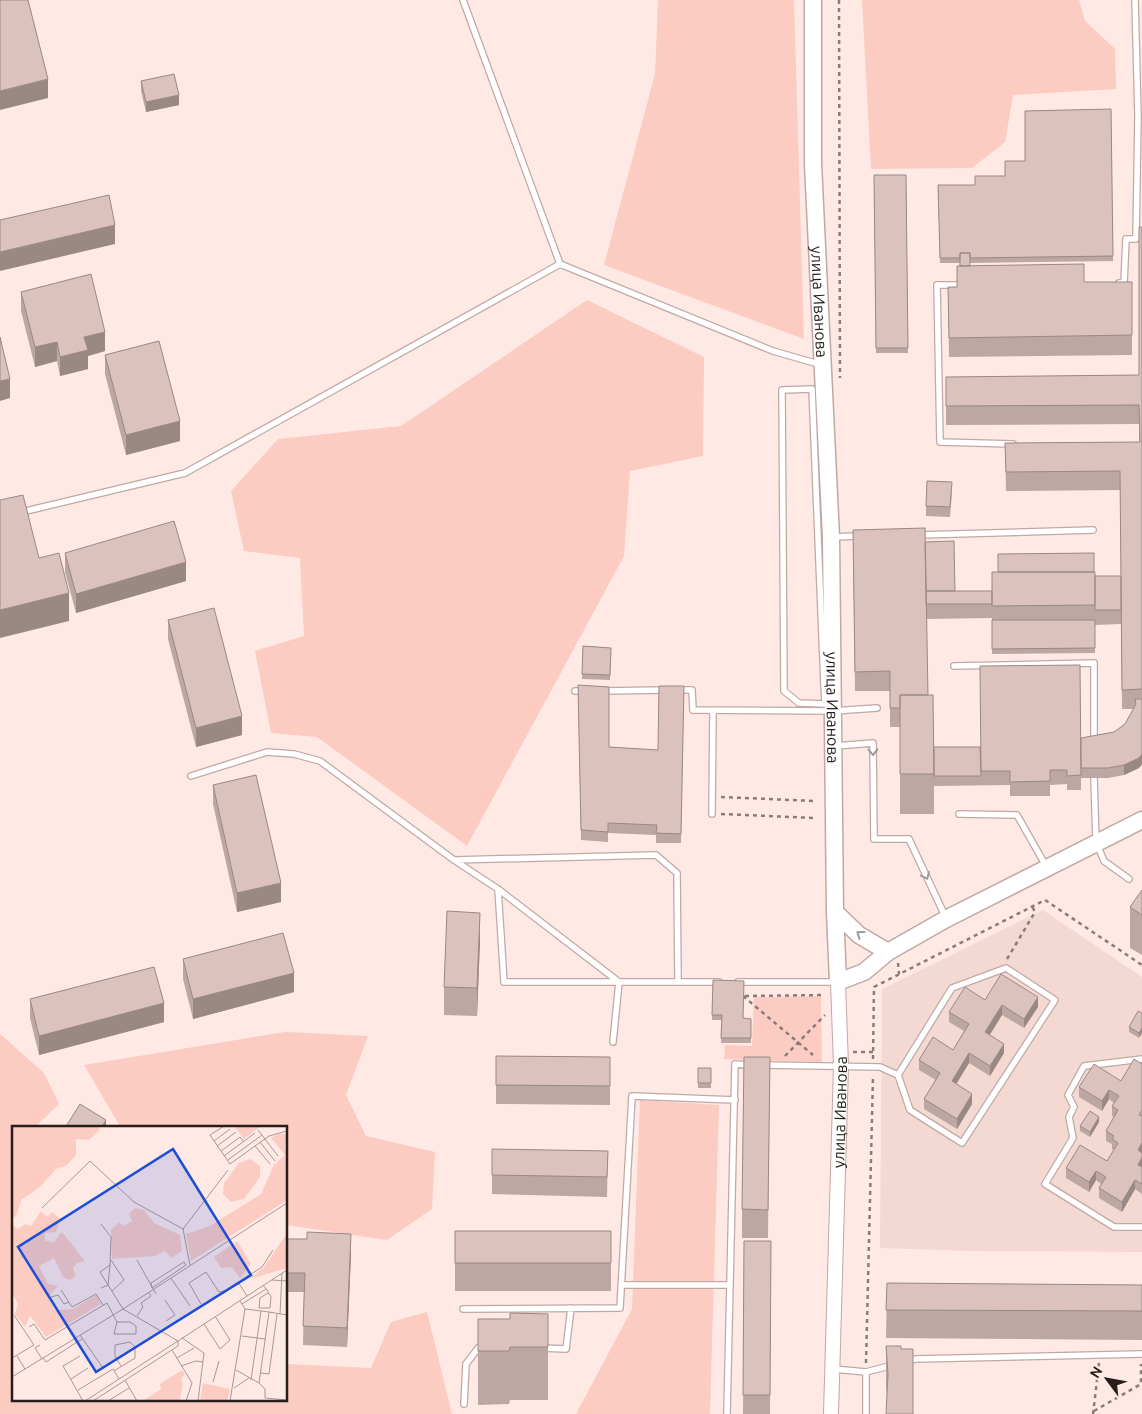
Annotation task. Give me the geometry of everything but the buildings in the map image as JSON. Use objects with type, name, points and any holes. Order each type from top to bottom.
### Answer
[{"type":"main road","name":"улица Иванова","points":[[813,0],[812,164],[824,365],[831,537],[834,912],[838,982]]},
{"type":"main road","points":[[838,982],[864,972],[888,952],[946,919],[1142,820]]},
{"type":"main road","points":[[834,912],[859,935],[888,952]]},
{"type":"street","name":"улица Иванова","points":[[831,1414],[841,1066],[838,982]]},
{"type":"lane","points":[[463,0],[560,264],[772,351],[824,365]]},
{"type":"lane","points":[[1114,283],[1124,283],[1126,239],[1136,238],[1140,116],[1135,0]]},
{"type":"lane","points":[[18,513],[185,473],[560,264]]},
{"type":"lane","points":[[966,285],[937,285],[940,442],[1018,444]]},
{"type":"lane","points":[[812,389],[825,704],[799,703],[784,691],[782,390],[812,389]]},
{"type":"lane","points":[[912,535],[1093,530]]},
{"type":"lane","points":[[831,537],[862,536]]},
{"type":"lane","points":[[954,666],[1094,663],[1094,746]]},
{"type":"lane","points":[[575,691],[692,690],[693,710],[833,711],[876,708]]},
{"type":"lane","points":[[712,814],[713,710]]},
{"type":"lane","points":[[833,746],[873,744],[874,839],[909,839],[946,919]]},
{"type":"lane","points":[[191,776],[267,752],[294,754],[320,762],[454,860],[498,889],[619,982]]},
{"type":"lane","points":[[1094,778],[1096,842],[1104,861],[1129,879]]},
{"type":"lane","points":[[959,814],[1017,815],[1048,868]]},
{"type":"lane","points":[[454,860],[656,855],[677,873],[678,982]]},
{"type":"lane","points":[[498,889],[504,982],[725,982]]},
{"type":"lane","points":[[727,1414],[735,1064],[880,1067],[898,1075],[910,1110],[962,1143],[1055,1000],[1006,968],[952,988],[898,1075]]},
{"type":"lane","points":[[613,1042],[619,982]]},
{"type":"lane","points":[[735,982],[838,982]]},
{"type":"lane","points":[[1142,1059],[1084,1066],[1068,1095],[1074,1107],[1069,1117],[1073,1138],[1045,1184],[1114,1227],[1142,1227]]},
{"type":"lane","points":[[463,1309],[620,1308],[632,1096],[735,1100]]},
{"type":"lane","points":[[621,1285],[730,1285]]},
{"type":"lane","points":[[537,1348],[566,1349],[571,1308]]},
{"type":"lane","points":[[464,1404],[466,1364],[479,1347],[488,1348]]},
{"type":"lane","points":[[831,1369],[866,1372],[916,1359],[1141,1354]]},
{"type":"lane","points":[[866,1372],[866,1414]]},
{"type":"path","points":[[838,0],[840,378]]},
{"type":"path","points":[[712,797],[815,801]]},
{"type":"path","points":[[712,814],[815,818]]},
{"type":"path","points":[[866,1372],[874,987],[1045,900],[1142,965]]},
{"type":"path","points":[[1001,970],[1035,912],[1032,906]]},
{"type":"path","points":[[826,1066],[744,996],[828,996]]},
{"type":"path","points":[[776,1065],[828,1012]]},
{"type":"path","points":[[1093,1413],[1100,1355]]},
{"type":"path","points":[[1093,1413],[1141,1384],[1141,1365]]},
{"type":"shaded area","points":[[658,0],[794,0],[804,339],[604,265],[655,74]]},
{"type":"shaded area","points":[[862,0],[1079,0],[1085,21],[1115,49],[1116,89],[1013,95],[1005,142],[972,168],[871,169]]},
{"type":"shaded area","points":[[587,300],[704,357],[703,456],[630,471],[624,556],[467,846],[317,737],[271,733],[255,651],[304,636],[300,558],[244,551],[231,491],[278,439],[401,426]]},
{"type":"shaded area","points":[[1043,910],[1142,977],[1142,1252],[969,1251],[880,1248],[882,989]]},
{"type":"shaded area","points":[[821,996],[822,1062],[724,1059],[725,1045],[752,1046],[754,997]]},
{"type":"shaded area","points":[[285,1032],[368,1036],[346,1095],[366,1136],[435,1152],[432,1209],[387,1240],[288,1225],[288,1126],[120,1126],[84,1065]]},
{"type":"shaded area","points":[[0,1034],[44,1073],[59,1104],[36,1126],[12,1126],[12,1402],[288,1402],[288,1364],[371,1368],[391,1322],[427,1312],[452,1414],[0,1414]]},
{"type":"shaded area","points":[[640,1100],[719,1105],[710,1414],[576,1414],[632,1309]]}]
